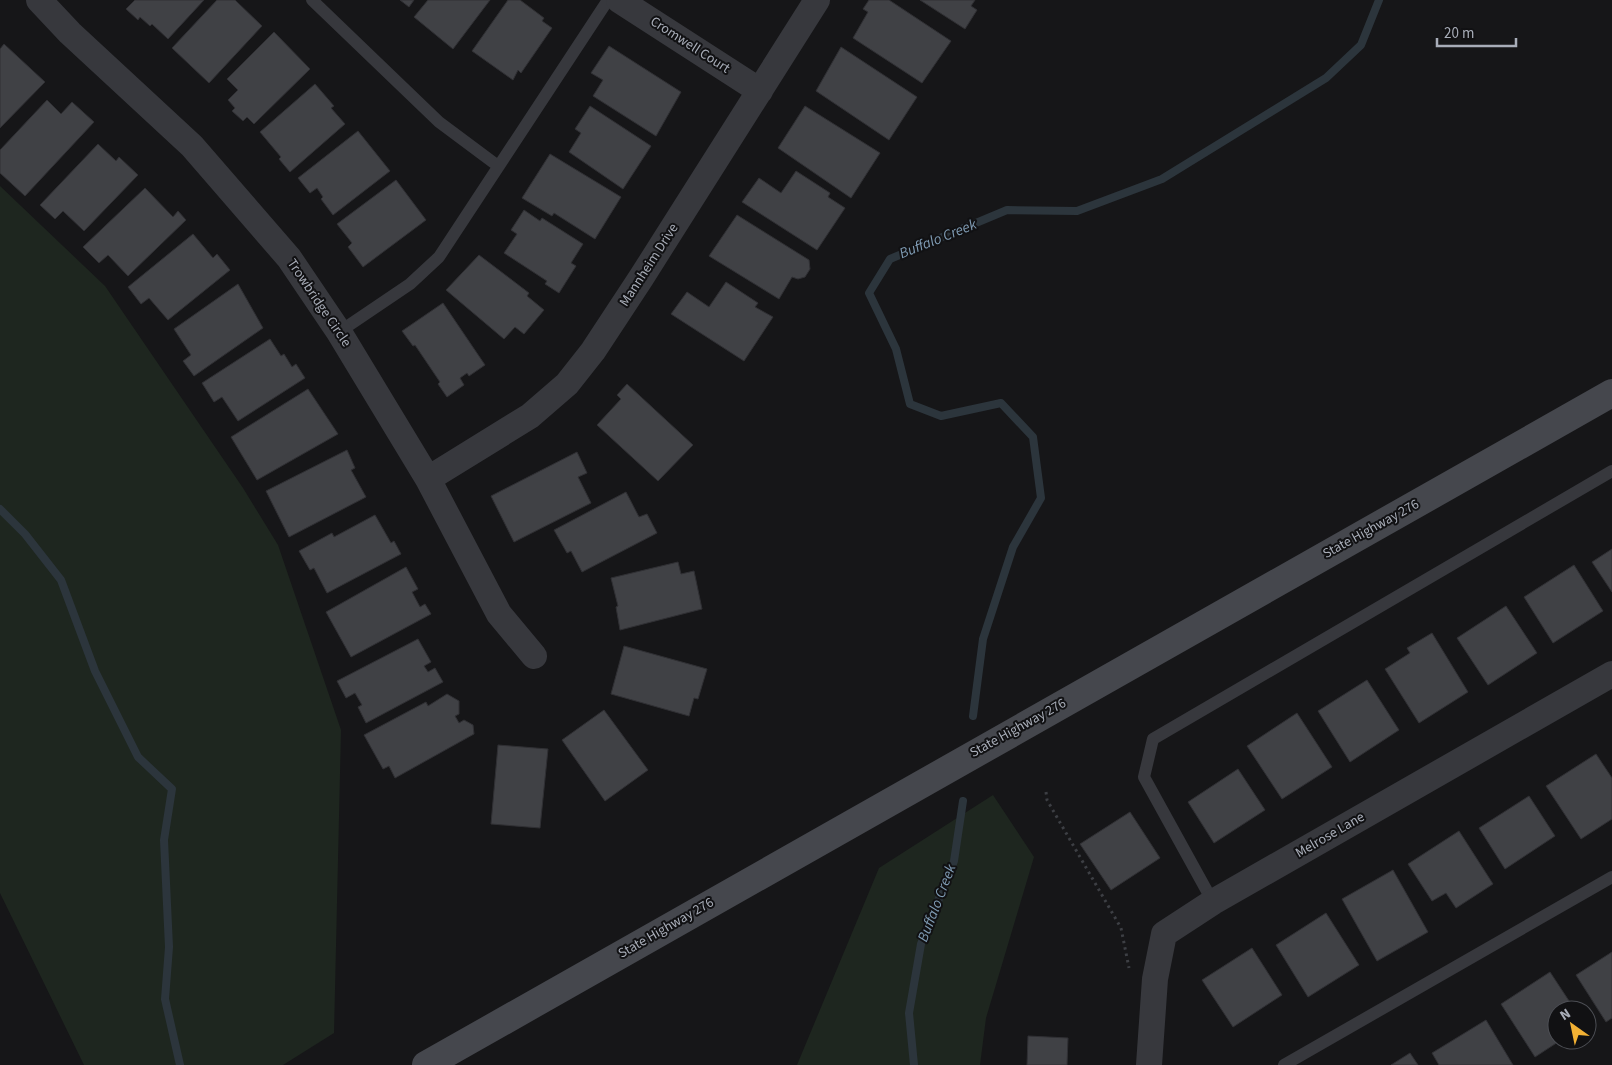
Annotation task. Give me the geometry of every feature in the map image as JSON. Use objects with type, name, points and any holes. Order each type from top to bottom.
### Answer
[{"type":"street","name":"Trowbridge Circle","points":[[39,0],[70,32],[192,146],[235,193],[289,258],[339,332],[428,479],[499,614],[534,656]]},
{"type":"street","name":"Cromwell Court","points":[[620,0],[760,91]]},
{"type":"street","name":"Mannheim Drive","points":[[428,479],[530,416],[567,384],[593,351],[642,278],[817,0]]},
{"type":"street","name":"State Highway 276","points":[[426,1065],[1612,393]]},
{"type":"street","name":"Melrose Lane","points":[[1150,1065],[1155,979],[1164,934],[1213,902],[1612,674]]},
{"type":"lane","points":[[312,0],[438,122],[498,166]]},
{"type":"lane","points":[[339,332],[410,284],[439,257],[608,0]]},
{"type":"lane","points":[[1213,902],[1144,778],[1153,739],[1612,471]]},
{"type":"lane","points":[[1284,1065],[1612,877]]},
{"type":"path","points":[[1046,792],[1047,800],[1121,928],[1124,950],[1132,977]]},
{"type":"shaded area","points":[[0,186],[105,286],[243,488],[278,545],[341,730],[334,1033],[283,1065],[84,1065],[0,893]]},
{"type":"shaded area","points":[[993,795],[1034,857],[986,1018],[980,1065],[797,1065],[879,868]]},
{"type":"building","points":[[135,0],[204,0],[168,39],[152,24],[150,26],[140,17],[138,20],[126,9]]},
{"type":"building","points":[[217,0],[235,0],[262,26],[209,83],[172,48]]},
{"type":"building","points":[[400,0],[414,0],[409,7]]},
{"type":"building","points":[[428,0],[490,0],[453,49],[414,17]]},
{"type":"building","points":[[508,0],[520,0],[544,18],[542,21],[552,28],[521,73],[518,70],[513,80],[472,51]]},
{"type":"building","points":[[869,0],[889,0],[951,41],[922,83],[853,38],[868,12],[863,9]]},
{"type":"building","points":[[920,0],[975,0],[971,6],[977,10],[965,29]]},
{"type":"building","points":[[274,32],[310,69],[254,124],[247,117],[243,121],[232,111],[235,108],[228,100],[238,90],[227,79]]},
{"type":"building","points":[[4,44],[45,82],[0,128],[0,49]]},
{"type":"building","points":[[609,46],[681,92],[656,136],[593,96],[603,80],[591,73]]},
{"type":"building","points":[[841,47],[917,97],[889,140],[816,91]]},
{"type":"building","points":[[315,84],[334,106],[331,108],[345,124],[290,172],[279,159],[281,157],[260,132]]},
{"type":"building","points":[[47,100],[61,114],[72,102],[94,122],[25,196],[0,173],[0,150]]},
{"type":"building","points":[[590,106],[651,146],[623,189],[569,152],[581,133],[575,129]]},
{"type":"building","points":[[805,106],[880,153],[851,198],[778,148]]},
{"type":"building","points":[[358,131],[390,171],[333,215],[321,199],[323,197],[317,188],[310,193],[298,178]]},
{"type":"building","points":[[98,144],[116,161],[119,157],[138,175],[84,231],[63,211],[55,219],[40,205]]},
{"type":"building","points":[[550,154],[621,197],[595,239],[554,213],[552,216],[522,198]]},
{"type":"building","points":[[796,171],[830,193],[828,197],[845,208],[817,250],[742,202],[759,178],[781,193]]},
{"type":"building","points":[[396,180],[426,220],[363,267],[348,247],[352,243],[337,224]]},
{"type":"building","points":[[145,188],[173,217],[178,211],[186,220],[128,276],[108,255],[99,263],[83,247]]},
{"type":"building","points":[[524,210],[540,221],[542,218],[583,244],[571,263],[576,266],[559,293],[545,284],[547,281],[504,253],[517,234],[511,230]]},
{"type":"building","points":[[737,215],[809,260],[810,269],[805,277],[798,279],[792,277],[779,299],[709,256]]},
{"type":"building","points":[[193,234],[213,258],[217,254],[230,270],[168,320],[149,298],[141,304],[128,287]]},
{"type":"building","points":[[479,255],[529,293],[527,296],[544,310],[524,334],[515,327],[504,339],[446,290]]},
{"type":"building","points":[[726,282],[758,303],[755,307],[773,317],[744,361],[671,314],[687,292],[709,307]]},
{"type":"building","points":[[238,284],[263,328],[194,376],[183,361],[191,355],[174,329]]},
{"type":"building","points":[[443,303],[485,365],[469,376],[467,373],[460,378],[464,385],[447,397],[438,384],[440,382],[415,345],[413,346],[402,331]]},
{"type":"building","points":[[270,339],[281,356],[284,354],[292,367],[296,364],[305,378],[238,421],[222,397],[214,402],[202,383]]},
{"type":"building","points":[[627,384],[693,445],[658,481],[597,425],[621,399],[617,395]]},
{"type":"building","points":[[308,389],[338,434],[257,480],[231,437]]},
{"type":"building","points":[[347,450],[355,468],[351,470],[366,497],[289,537],[266,491]]},
{"type":"building","points":[[577,452],[587,473],[578,477],[591,503],[514,542],[491,496]]},
{"type":"building","points":[[626,492],[639,517],[647,514],[657,533],[582,572],[571,551],[567,553],[554,530]]},
{"type":"building","points":[[375,515],[391,543],[394,541],[401,554],[327,593],[314,568],[310,570],[299,551],[332,533],[334,537]]},
{"type":"building","points":[[1612,549],[1612,592],[1592,562]]},
{"type":"building","points":[[678,562],[681,574],[694,571],[702,609],[620,630],[616,607],[618,606],[611,578]]},
{"type":"building","points":[[1574,565],[1603,611],[1553,643],[1524,597]]},
{"type":"building","points":[[406,567],[418,589],[412,592],[420,607],[425,604],[431,614],[351,657],[326,612]]},
{"type":"building","points":[[1506,606],[1537,653],[1488,685],[1457,638]]},
{"type":"building","points":[[1432,633],[1468,692],[1419,723],[1385,669],[1410,653],[1407,648]]},
{"type":"building","points":[[418,639],[431,662],[424,666],[428,672],[435,668],[443,682],[366,723],[358,707],[362,705],[355,693],[346,698],[337,681]]},
{"type":"building","points":[[624,646],[707,669],[698,699],[694,698],[689,716],[611,694]]},
{"type":"building","points":[[1367,680],[1399,730],[1350,762],[1318,711]]},
{"type":"building","points":[[447,694],[459,701],[459,714],[455,716],[459,723],[464,720],[473,725],[474,734],[395,778],[389,766],[383,769],[364,735],[426,702],[428,706]]},
{"type":"building","points":[[604,710],[648,770],[605,801],[562,740]]},
{"type":"building","points":[[1297,713],[1332,767],[1282,799],[1247,746]]},
{"type":"building","points":[[498,745],[548,749],[540,828],[491,824]]},
{"type":"building","points":[[1596,754],[1612,778],[1612,819],[1581,839],[1546,786]]},
{"type":"building","points":[[1238,769],[1265,810],[1214,843],[1188,802]]},
{"type":"building","points":[[1529,796],[1555,836],[1505,869],[1479,828]]},
{"type":"building","points":[[1130,812],[1160,858],[1111,890],[1080,844]]},
{"type":"building","points":[[1459,831],[1493,884],[1456,908],[1446,893],[1432,901],[1408,864]]},
{"type":"building","points":[[1393,870],[1428,932],[1377,961],[1342,899]]},
{"type":"building","points":[[1326,913],[1359,965],[1308,997],[1276,945]]},
{"type":"building","points":[[1252,948],[1282,995],[1233,1027],[1202,980]]},
{"type":"building","points":[[1612,952],[1612,1018],[1606,1022],[1597,1008],[1597,1000],[1592,1000],[1576,975]]},
{"type":"building","points":[[1550,972],[1568,1000],[1547,1000],[1547,1049],[1535,1057],[1501,1004]]},
{"type":"building","points":[[1486,1020],[1513,1065],[1439,1065],[1432,1053]]},
{"type":"building","points":[[1028,1036],[1068,1038],[1067,1065],[1027,1065]]},
{"type":"building","points":[[1410,1053],[1418,1065],[1391,1065]]},
{"type":"waterway","name":"Buffalo Creek","points":[[973,716],[983,639],[1013,547],[1041,498],[1033,437],[1001,403],[941,416],[910,404],[896,349],[869,293],[890,259],[1007,210],[1077,211],[1162,179],[1326,78],[1361,45],[1379,0]]},
{"type":"waterway","points":[[0,509],[25,534],[61,580],[95,671],[138,757],[172,789],[164,840],[169,947],[165,999],[180,1065]]},
{"type":"waterway","name":"Buffalo Creek","points":[[914,1065],[909,1013],[921,944],[954,861],[963,801]]}]
